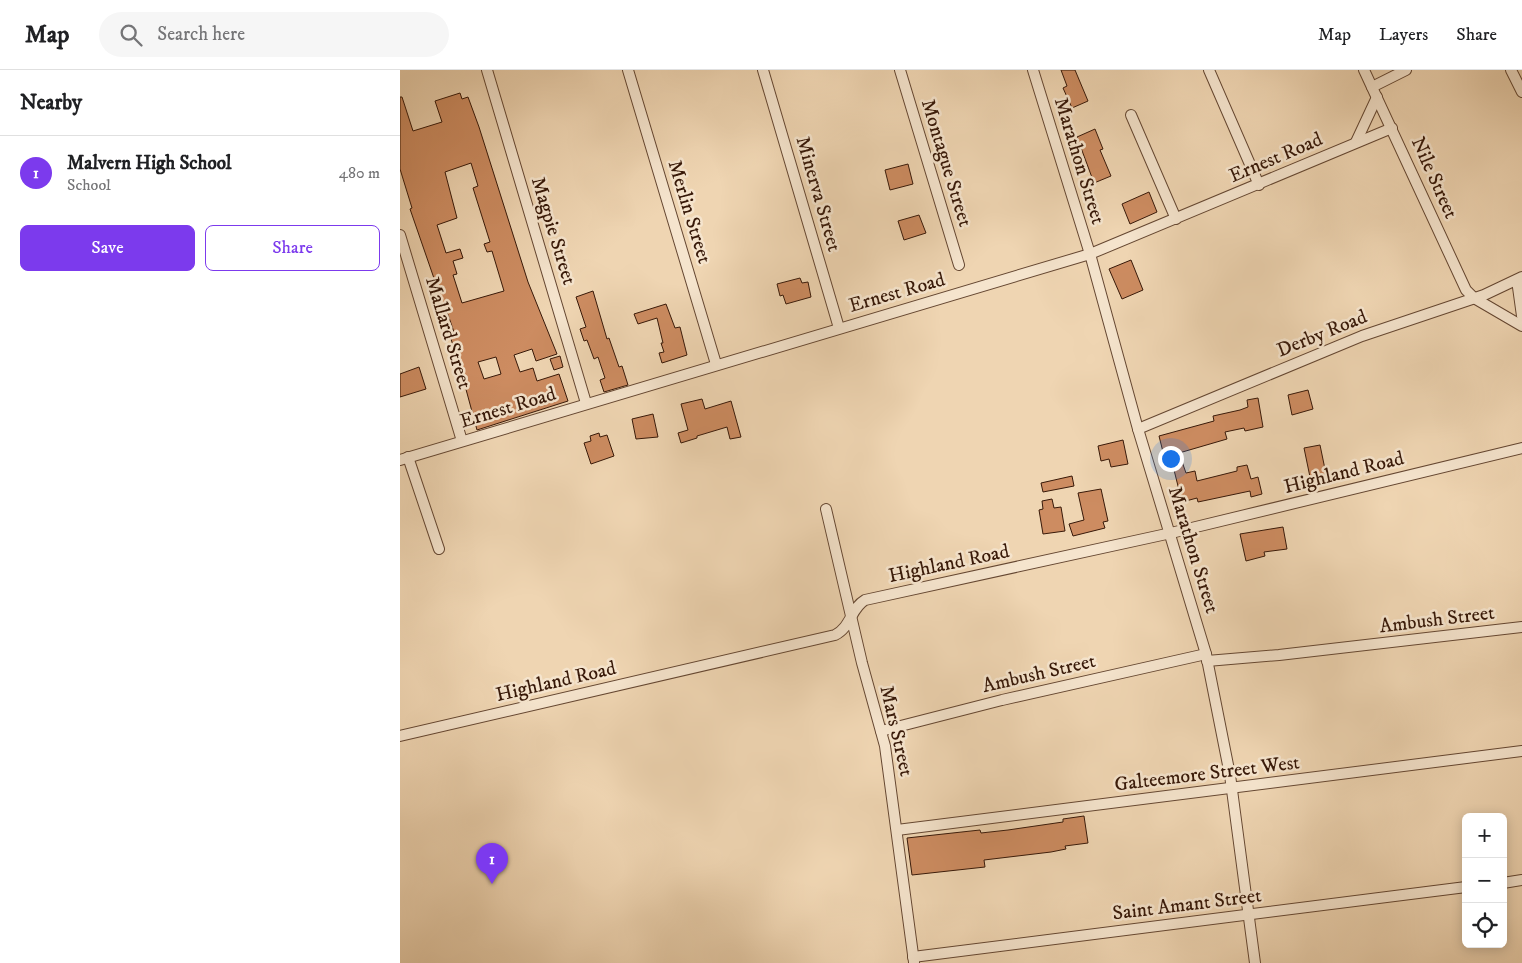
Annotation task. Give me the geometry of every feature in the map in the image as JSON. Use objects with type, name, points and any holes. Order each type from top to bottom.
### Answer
[{"type":"street","name":"Magpie Street","points":[[487,70],[586,403]]},
{"type":"street","name":"Merlin Street","points":[[628,70],[716,364]]},
{"type":"street","name":"Minerva Street","points":[[763,70],[839,328]]},
{"type":"street","name":"Montague Street","points":[[900,70],[959,265]]},
{"type":"street","name":"Marathon Street","points":[[1033,70],[1090,254],[1138,429],[1206,657],[1232,788],[1255,963]]},
{"type":"street","points":[[1209,70],[1259,185]]},
{"type":"street","name":"Nile Street","points":[[1364,70],[1466,290],[1474,298]]},
{"type":"street","points":[[1372,87],[1406,70]]},
{"type":"street","points":[[1511,70],[1522,92]]},
{"type":"street","points":[[1356,142],[1377,97]]},
{"type":"street","points":[[1131,115],[1176,220]]},
{"type":"street","name":"Ernest Road","points":[[404,458],[1090,254],[1176,220],[1392,128]]},
{"type":"street","name":"Mallard Street","points":[[400,235],[462,441]]},
{"type":"street","points":[[1520,278],[1522,316]]},
{"type":"street","name":"Derby Road","points":[[1138,429],[1362,336],[1474,298],[1520,278]]},
{"type":"street","points":[[1474,298],[1522,326]]},
{"type":"street","name":"Highland Road","points":[[400,736],[824,638],[840,632],[852,619],[859,605],[866,600],[1170,533],[1522,448]]},
{"type":"street","points":[[404,458],[439,550]]},
{"type":"street","name":"Mars Street","points":[[826,509],[888,758],[914,960]]},
{"type":"street","name":"Ambush Street","points":[[881,731],[1002,700],[1206,657],[1308,652],[1522,627]]},
{"type":"street","name":"Galteemore Street West","points":[[897,830],[1522,751]]},
{"type":"street","points":[[1507,882],[1522,880]]},
{"type":"street","name":"Saint Amant Street","points":[[914,960],[1249,914],[1462,888]]},
{"type":"building","points":[[1061,70],[1075,70],[1088,101],[1072,108],[1063,88],[1067,86]]},
{"type":"building","points":[[460,93],[462,99],[468,97],[528,282],[557,354],[536,361],[532,349],[514,355],[520,372],[533,368],[537,381],[559,374],[568,401],[477,430],[464,382],[461,383],[457,369],[460,367],[450,336],[455,335],[445,306],[442,307],[435,287],[437,287],[410,209],[412,208],[400,169],[400,97],[402,97],[413,131],[442,122],[435,101]],"holes":[[[471,163],[478,186],[473,188],[490,242],[484,244],[487,252],[492,251],[504,291],[462,303],[453,275],[457,274],[453,261],[463,258],[460,249],[446,253],[437,225],[457,218],[445,172]],[[496,357],[501,374],[484,379],[478,362]]]},
{"type":"building","points":[[1095,129],[1103,149],[1100,150],[1111,176],[1094,183],[1077,137]]},
{"type":"building","points":[[908,164],[913,184],[890,190],[885,170]]},
{"type":"building","points":[[1149,192],[1157,212],[1130,224],[1122,204]]},
{"type":"building","points":[[919,215],[926,233],[904,240],[898,221]]},
{"type":"building","points":[[1131,260],[1143,290],[1122,299],[1109,269]]},
{"type":"building","points":[[800,278],[802,283],[808,282],[811,297],[786,304],[783,295],[780,296],[777,284]]},
{"type":"building","points":[[593,291],[607,339],[609,338],[619,367],[622,366],[628,385],[604,392],[600,380],[605,378],[598,357],[594,359],[587,340],[584,341],[580,329],[586,327],[576,297]]},
{"type":"building","points":[[666,304],[675,328],[680,327],[687,355],[662,363],[659,353],[664,352],[661,343],[663,343],[657,318],[638,324],[634,314]]},
{"type":"building","points":[[560,356],[563,367],[554,370],[550,359]]},
{"type":"building","points":[[419,367],[426,389],[400,397],[400,374]]},
{"type":"building","points":[[1308,390],[1313,409],[1292,415],[1288,395]]},
{"type":"building","points":[[1258,398],[1263,427],[1245,431],[1244,428],[1225,432],[1227,439],[1179,453],[1186,473],[1195,471],[1197,481],[1237,471],[1237,467],[1247,465],[1251,479],[1258,477],[1262,494],[1251,497],[1250,491],[1198,502],[1197,498],[1182,502],[1172,462],[1166,464],[1159,436],[1214,421],[1213,416],[1248,407],[1247,400]]},
{"type":"building","points":[[702,399],[705,409],[731,401],[741,437],[730,439],[727,427],[681,443],[678,433],[688,430],[681,404]]},
{"type":"building","points":[[653,414],[658,437],[636,439],[632,419]]},
{"type":"building","points":[[599,433],[600,437],[607,435],[614,456],[591,464],[584,443],[591,441],[590,436]]},
{"type":"building","points":[[1123,440],[1128,464],[1111,467],[1109,459],[1101,461],[1098,446]]},
{"type":"building","points":[[1320,445],[1326,474],[1310,477],[1304,448]]},
{"type":"building","points":[[1072,476],[1074,486],[1043,492],[1041,483]]},
{"type":"building","points":[[1101,489],[1108,521],[1103,522],[1105,528],[1073,536],[1069,524],[1084,520],[1078,493]]},
{"type":"building","points":[[1052,499],[1054,508],[1061,507],[1065,531],[1043,534],[1039,510],[1043,509],[1042,501]]},
{"type":"building","points":[[1283,527],[1287,549],[1264,552],[1265,556],[1246,561],[1240,534]]},
{"type":"building","points":[[1084,816],[1088,843],[1065,846],[1066,849],[1051,852],[984,860],[985,867],[912,875],[907,838],[980,830],[981,833],[1008,830],[1063,822],[1063,819]]},
{"type":"place","name":"Malvern High School","points":[[492,884]]}]
